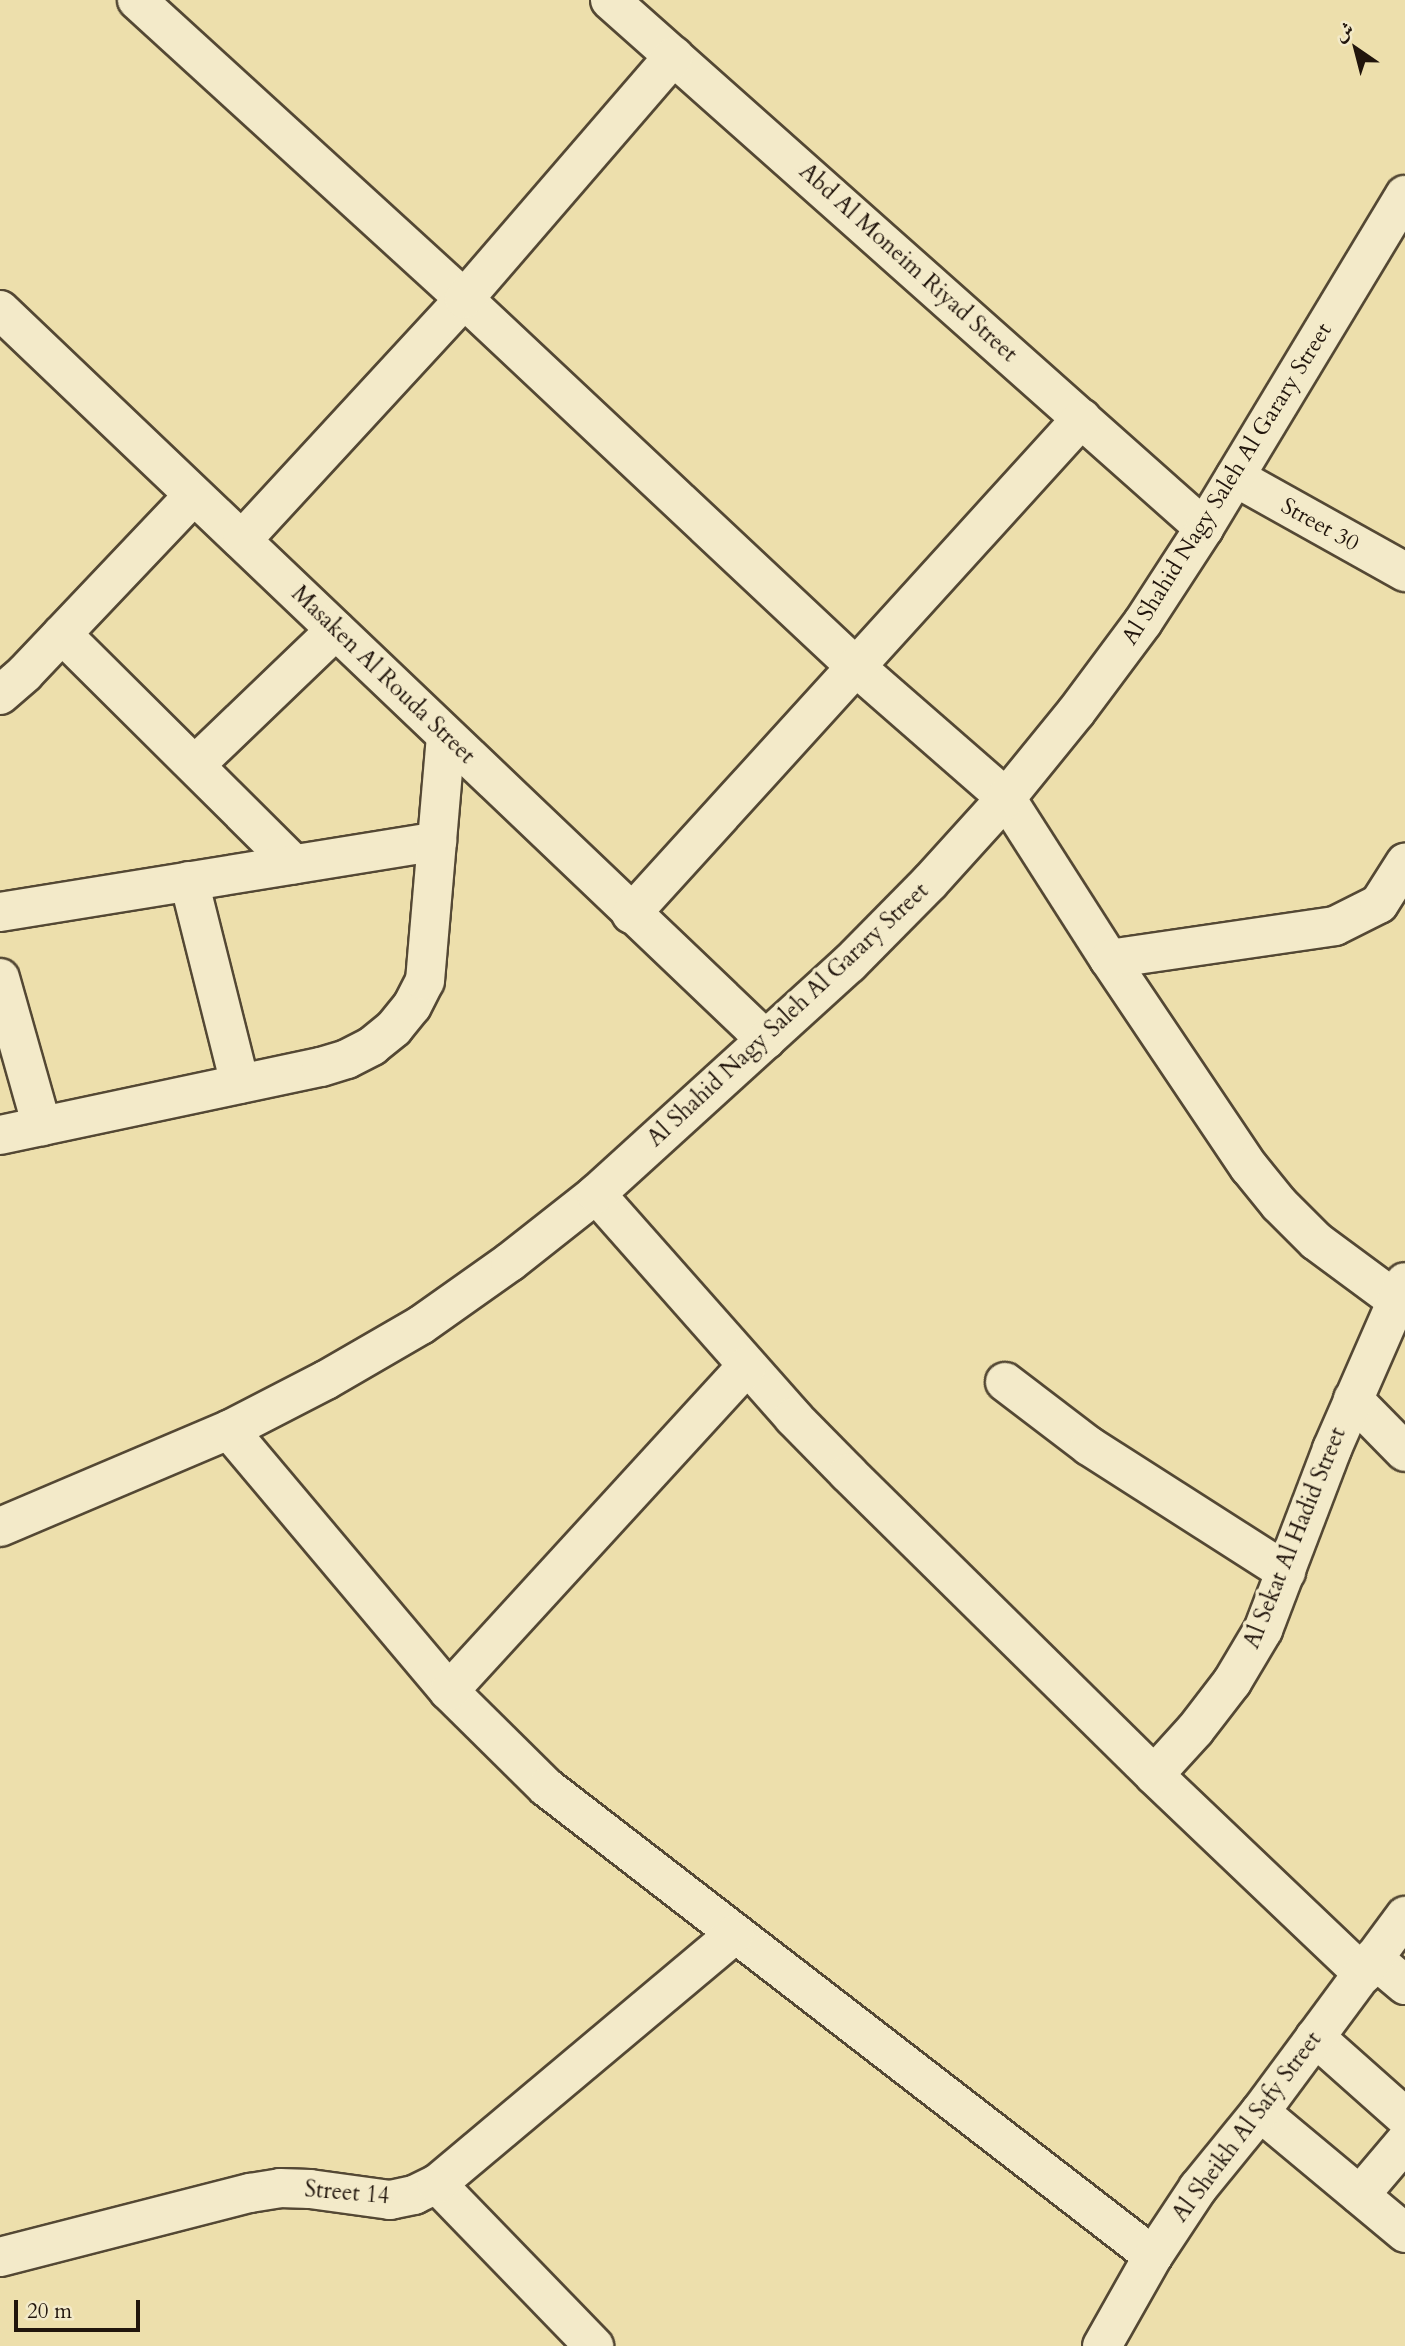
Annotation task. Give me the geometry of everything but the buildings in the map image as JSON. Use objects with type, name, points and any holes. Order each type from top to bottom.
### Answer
[{"type":"street","points":[[137,0],[464,299],[856,667],[1006,798],[1109,959],[1250,1167],[1279,1204],[1316,1241],[1401,1292]]},
{"type":"street","name":"Abd Al Moneim Riyad Street","points":[[610,0],[1205,528]]},
{"type":"street","points":[[242,540],[464,299],[674,56]]},
{"type":"street","name":"Al Shahid Nagy Saleh Al Garary Street","points":[[0,1527],[229,1430],[326,1380],[421,1325],[510,1262],[596,1194],[858,955],[1006,798],[1076,712],[1143,622],[1205,528],[1405,195]]},
{"type":"street","name":"Masaken Al Rouda Street","points":[[0,310],[766,1040]]},
{"type":"street","points":[[631,914],[1082,418]]},
{"type":"street","name":"Street 30","points":[[1235,477],[1405,572]]},
{"type":"street","points":[[0,695],[194,495]]},
{"type":"street","points":[[195,765],[336,630]]},
{"type":"street","points":[[62,634],[294,864]]},
{"type":"street","points":[[0,1135],[348,1059],[372,1046],[394,1028],[412,1006],[425,981],[446,737]]},
{"type":"street","points":[[0,912],[437,841]]},
{"type":"street","points":[[1109,959],[1335,926],[1378,904],[1405,863]]},
{"type":"street","points":[[189,881],[240,1084]]},
{"type":"street","points":[[0,978],[42,1126]]},
{"type":"street","points":[[596,1194],[747,1366],[848,1473],[1154,1775],[1368,1966],[1405,1985]]},
{"type":"street","name":"Al Sekat Al Hadid Street","points":[[1154,1775],[1195,1730],[1232,1682],[1263,1630],[1353,1399],[1401,1292]]},
{"type":"street","points":[[449,1690],[747,1366]]},
{"type":"street","points":[[1005,1382],[1088,1446],[1286,1572]]},
{"type":"street","points":[[1353,1399],[1405,1452]]},
{"type":"street","points":[[229,1430],[449,1690],[546,1787],[734,1935],[1153,2256]]},
{"type":"street","name":"Al Sheikh Al Safy Street","points":[[1102,2346],[1153,2256],[1198,2188],[1260,2112],[1405,1916]]},
{"type":"street","name":"Street 14","points":[[0,2257],[250,2193],[280,2188],[310,2189],[390,2200],[414,2195],[436,2184],[734,1935]]},
{"type":"street","points":[[1315,2037],[1405,2117]]},
{"type":"street","points":[[1260,2112],[1405,2233]]},
{"type":"street","points":[[1360,2195],[1405,2142]]},
{"type":"street","points":[[436,2184],[594,2346]]}]
